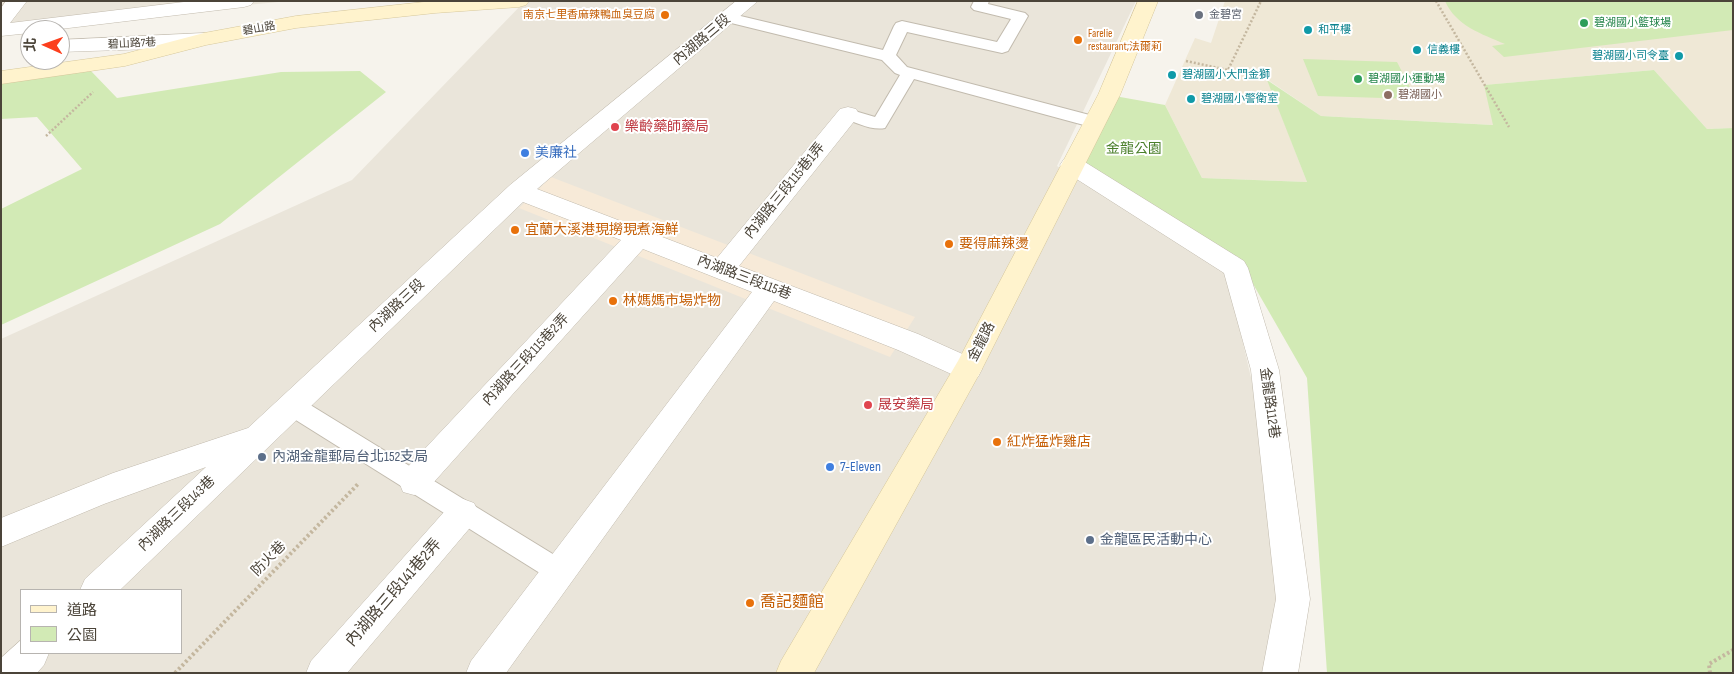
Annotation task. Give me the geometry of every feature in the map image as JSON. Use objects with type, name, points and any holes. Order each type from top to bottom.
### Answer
[{"type":"street","points":[[1,21],[17,1]]},
{"type":"street","points":[[1,30],[244,1]]},
{"type":"street","name":"碧山路","points":[[1,78],[125,60],[204,39],[296,22],[435,7],[519,1]]},
{"type":"street","name":"內湖路三段","points":[[1,534],[38,516],[162,468],[256,438],[519,191],[748,1]]},
{"type":"street","name":"金龍路","points":[[794,673],[968,369],[1109,95],[1148,1]]},
{"type":"street","name":"碧山路7巷","points":[[70,46],[204,39]]},
{"type":"street","points":[[1,42],[20,45]]},
{"type":"street","name":"內湖路三段115巷1弄","points":[[722,269],[848,114]]},
{"type":"street","name":"金龍路112巷","points":[[1072,165],[1235,268],[1266,370],[1293,599],[1280,673]]},
{"type":"street","name":"內湖路三段115巷","points":[[519,191],[770,287],[908,342],[968,369]]},
{"type":"street","name":"內湖路三段115巷2弄","points":[[414,482],[639,237]]},
{"type":"street","points":[[484,673],[770,287]]},
{"type":"street","name":"內湖路三段143巷","points":[[98,589],[256,438]]},
{"type":"street","name":"內湖路三段141巷2弄","points":[[324,673],[463,513]]},
{"type":"street","points":[[11,673],[31,654]]},
{"type":"lane","points":[[888,56],[902,26],[1002,48],[1020,16],[979,7],[982,1]]},
{"type":"lane","points":[[728,18],[888,56],[901,70],[1095,122]]},
{"type":"lane","points":[[848,114],[879,124],[909,72]]},
{"type":"lane","points":[[291,405],[560,572]]},
{"type":"path","points":[[1186,61],[1228,70],[1261,1]]},
{"type":"path","points":[[1436,1],[1509,127]]},
{"type":"path","points":[[46,136],[94,91],[73,67]]},
{"type":"path","name":"防火巷","points":[[175,673],[380,461]]},
{"type":"path","points":[[1710,673],[1709,664],[1733,650]]},
{"type":"shaded area","points":[[1,1],[289,1],[70,22],[70,20],[20,20],[20,26],[1,28]]},
{"type":"shaded area","points":[[525,1],[1136,1],[1057,166],[1226,271],[1260,416],[1281,594],[1266,673],[1,673],[1,339],[352,180]]},
{"type":"shaded area","name":"碧湖國小","points":[[1225,1],[1733,1],[1733,128],[1707,129],[1654,70],[1485,85],[1494,125],[1321,116],[1268,80],[1307,182],[1202,178],[1165,105],[1195,38],[1211,43]]},
{"type":"shaded area","points":[[551,177],[915,317],[890,357],[519,208]]},
{"type":"green space","points":[[1445,1],[1733,1],[1733,30],[1504,57],[1492,46],[1505,44],[1479,33],[1463,23],[1450,10]]},
{"type":"green space","name":"碧湖國小運動場","points":[[1303,59],[1397,62],[1416,99],[1318,96]]},
{"type":"green space","name":"金龍公園","points":[[1654,70],[1707,129],[1733,128],[1733,673],[1327,673],[1307,378],[1237,256],[1224,262],[1072,165],[1109,95],[1165,105],[1202,178],[1307,182],[1267,80],[1321,116],[1493,125],[1484,85]]},
{"type":"green space","points":[[91,71],[117,98],[281,72],[360,71],[386,92],[220,224],[1,325],[1,209],[82,169],[37,117],[1,119],[1,82]]},
{"type":"place","name":"南京七里香麻辣鴨血臭豆腐","points":[[665,15]]},
{"type":"place","name":"金碧宮","points":[[1199,15]]},
{"type":"place","name":"碧湖國小籃球場","points":[[1584,23]]},
{"type":"place","name":"和平樓","points":[[1308,30]]},
{"type":"place","name":"Farelie restaurant;法爾莉","points":[[1078,40]]},
{"type":"place","name":"信義樓","points":[[1417,50]]},
{"type":"place","name":"碧湖國小司令臺","points":[[1679,56]]},
{"type":"place","name":"碧湖國小大門金獅","points":[[1172,75]]},
{"type":"place","name":"碧湖國小運動場","points":[[1358,79]]},
{"type":"place","name":"碧湖國小","points":[[1388,95]]},
{"type":"place","name":"碧湖國小警衛室","points":[[1191,99]]},
{"type":"place","name":"樂齡藥師藥局","points":[[615,127]]},
{"type":"place","name":"美廉社","points":[[525,153]]},
{"type":"place","name":"宜蘭大溪港現撈現煮海鮮","points":[[515,230]]},
{"type":"place","name":"要得麻辣燙","points":[[949,244]]},
{"type":"place","name":"林媽媽市場炸物","points":[[613,301]]},
{"type":"place","name":"晟安藥局","points":[[868,405]]},
{"type":"place","name":"紅炸猛炸雞店","points":[[997,442]]},
{"type":"place","name":"內湖金龍郵局台北152支局","points":[[262,457]]},
{"type":"place","name":"7-Eleven","points":[[830,467]]},
{"type":"place","name":"金龍區民活動中心","points":[[1090,540]]},
{"type":"place","name":"喬記麵館","points":[[750,603]]}]
